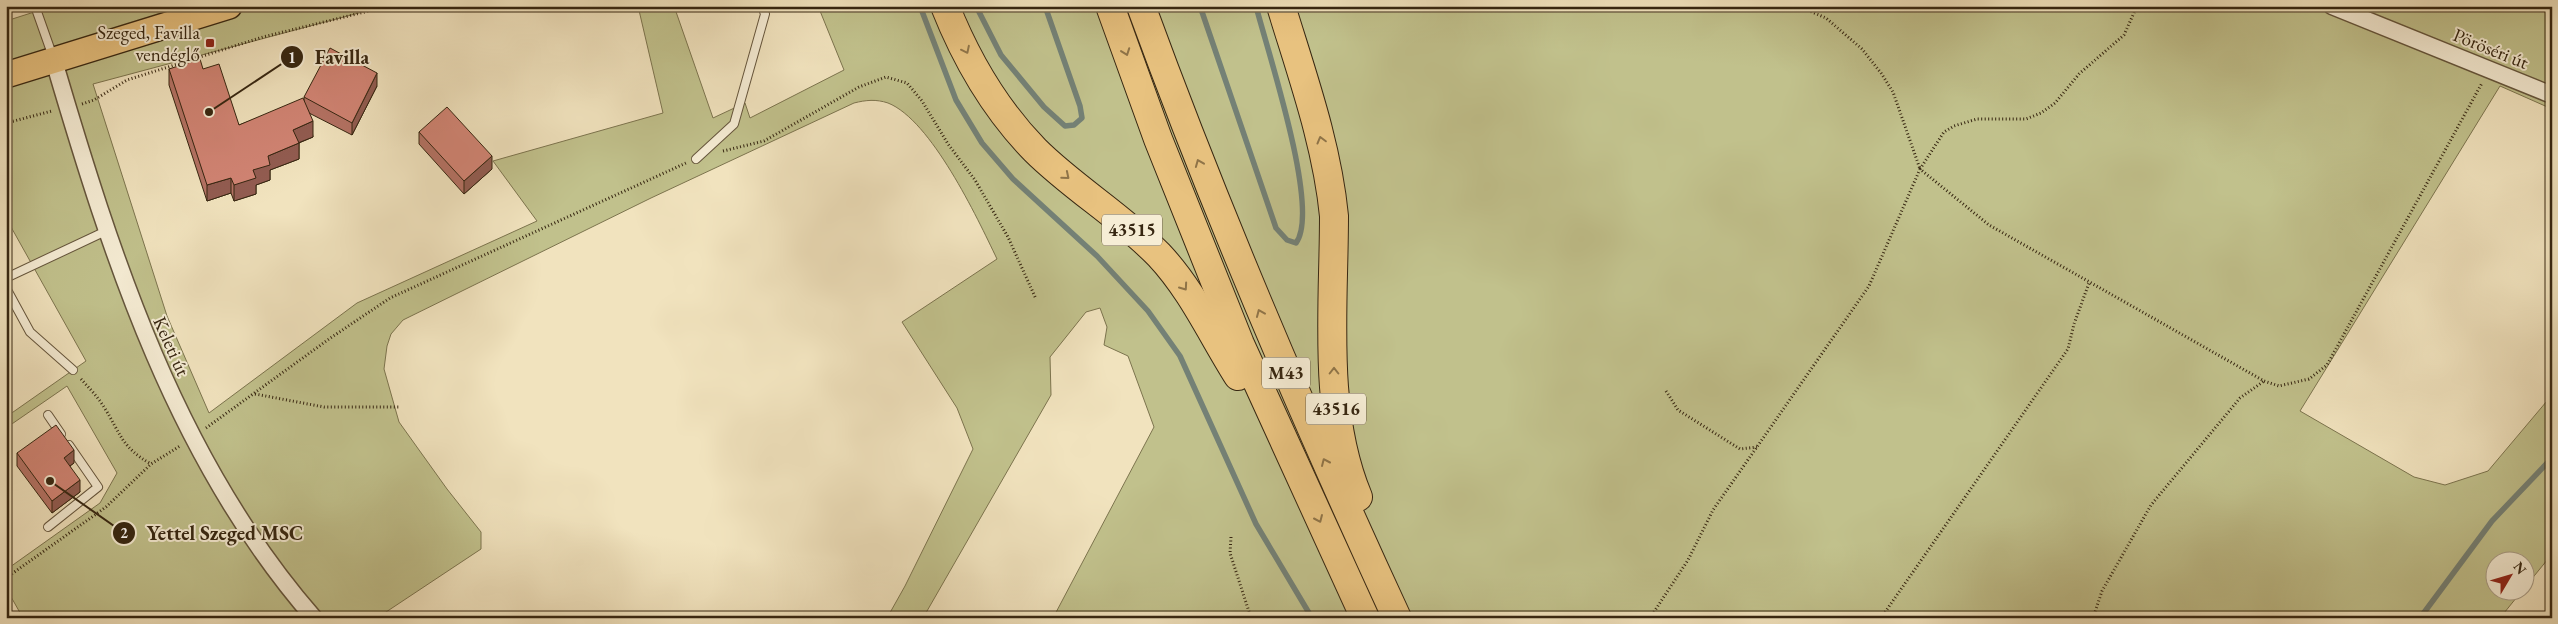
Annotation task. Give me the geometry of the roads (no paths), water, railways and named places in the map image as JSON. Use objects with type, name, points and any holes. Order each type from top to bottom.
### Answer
[{"type":"highway","name":"43515","points":[[945,6],[978,76],[1008,120],[1036,150],[1145,243],[1182,284],[1299,475]]},
{"type":"highway","name":"M43","points":[[1110,6],[1158,139],[1237,335],[1365,618]]},
{"type":"highway","name":"M43","points":[[1141,6],[1184,125],[1260,312],[1397,618]]},
{"type":"highway","name":"43516","points":[[1281,6],[1321,142],[1331,188],[1334,216],[1334,385],[1338,426],[1350,478],[1400,597],[1406,618]]},
{"type":"main road","points":[[6,75],[229,6]]},
{"type":"street","name":"Pöröséri út","points":[[2332,6],[2552,95]]},
{"type":"street","name":"Keleti út","points":[[54,61],[106,231],[141,325],[192,438],[247,529],[314,618]]},
{"type":"lane","points":[[35,6],[54,61]]},
{"type":"lane","points":[[696,159],[734,124],[765,14],[762,6]]},
{"type":"lane","points":[[6,278],[106,231]]},
{"type":"lane","points":[[6,288],[30,332],[73,370]]},
{"type":"lane","points":[[48,415],[98,487],[107,490]]},
{"type":"lane","points":[[48,527],[98,487]]},
{"type":"waterway","points":[[920,6],[956,100],[982,143],[1013,179],[1097,256],[1148,311],[1180,356],[1256,524],[1312,618]]},
{"type":"waterway","points":[[976,6],[1001,55],[1044,107],[1065,126],[1074,125],[1082,118],[1080,106],[1045,6]]},
{"type":"waterway","points":[[1200,6],[1276,228],[1287,240],[1296,243],[1302,225],[1302,198],[1297,165],[1290,129],[1256,6]]},
{"type":"waterway","points":[[2420,618],[2492,521],[2552,458]]},
{"type":"place","name":"Szeged, Favilla vendéglő","points":[[210,43]]},
{"type":"place","name":"Favilla","points":[[209,112]]},
{"type":"place","name":"Yettel Szeged MSC","points":[[50,481]]}]
